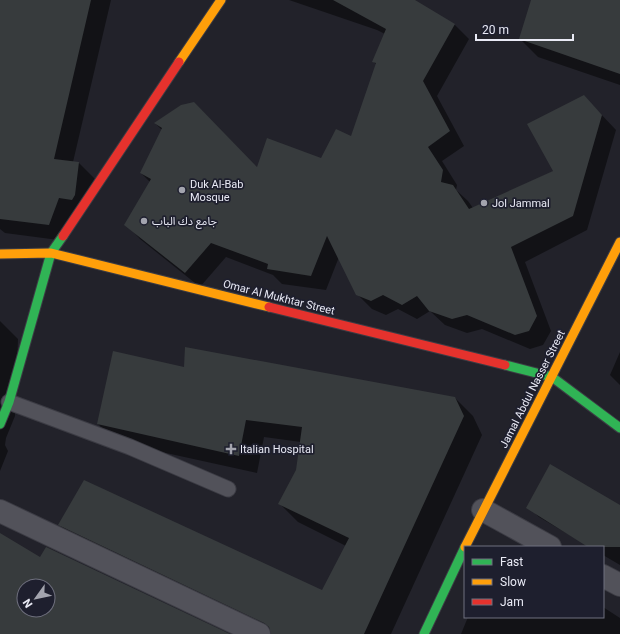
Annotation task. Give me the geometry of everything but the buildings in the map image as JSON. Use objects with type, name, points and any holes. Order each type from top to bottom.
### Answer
[{"type":"street","points":[[0,424],[9,402],[51,253],[221,0]]},
{"type":"street","name":"Jamal Abdul Nasser Street","points":[[465,546],[620,242]]},
{"type":"street","name":"Omar Al Mukhtar Street","points":[[0,254],[51,253],[552,377]]},
{"type":"street","points":[[552,377],[620,428]]},
{"type":"street","points":[[483,510],[548,546]]},
{"type":"street","points":[[0,511],[260,634]]},
{"type":"street","name":"Jamal Abdul Nasser Street","points":[[424,634],[464,549]]},
{"type":"street","points":[[604,577],[620,585]]},
{"type":"lane","points":[[9,402],[130,447],[228,489]]},
{"type":"traffic: fast","points":[[0,424],[9,402],[51,253],[63,236]]},
{"type":"traffic: fast","points":[[505,365],[552,377],[620,428]]},
{"type":"traffic: fast","points":[[424,634],[464,549]]},
{"type":"traffic: slow","points":[[179,62],[221,0]]},
{"type":"traffic: slow","points":[[466,546],[620,242]]},
{"type":"traffic: slow","points":[[0,254],[51,253],[269,307]]},
{"type":"traffic: jam","points":[[63,236],[179,62]]},
{"type":"traffic: jam","points":[[269,307],[505,365]]},
{"type":"place","name":"Duk Al-Bab Mosque","points":[[182,190]]},
{"type":"place","name":"Jol Jammal","points":[[484,203]]},
{"type":"place","name":"جامع دك الباب","points":[[144,221]]},
{"type":"place","name":"Italian Hospital","points":[[231,449]]}]
